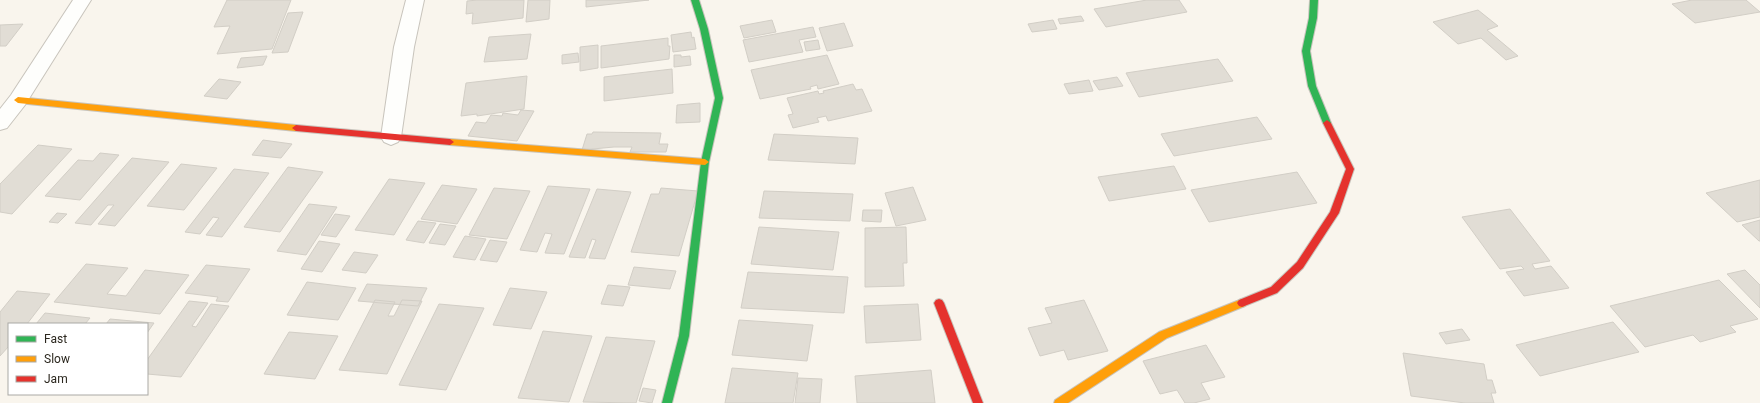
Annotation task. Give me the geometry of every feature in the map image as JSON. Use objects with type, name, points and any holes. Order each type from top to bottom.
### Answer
[{"type":"street","points":[[0,123],[18,100],[82,0]]},
{"type":"street","points":[[391,137],[404,48],[415,0]]},
{"type":"street","points":[[667,403],[684,336],[705,162],[719,98],[704,29],[695,0]]},
{"type":"street","points":[[1059,403],[1163,335],[1274,290],[1300,265],[1334,213],[1350,169],[1312,86],[1306,51],[1313,18],[1314,0]]},
{"type":"street","points":[[18,100],[391,137],[705,162]]},
{"type":"street","points":[[939,303],[978,403]]},
{"type":"building","points":[[227,0],[291,0],[272,49],[217,54],[230,26],[214,27]]},
{"type":"building","points":[[524,0],[523,18],[472,24],[473,13],[466,14],[467,1]]},
{"type":"building","points":[[528,0],[550,0],[549,19],[526,22]]},
{"type":"building","points":[[586,0],[649,0],[586,7]]},
{"type":"building","points":[[1147,0],[1179,0],[1187,12],[1106,27],[1094,9]]},
{"type":"building","points":[[1692,0],[1746,0],[1760,12],[1695,23],[1672,4]]},
{"type":"building","points":[[1478,10],[1498,26],[1487,30],[1518,56],[1506,60],[1481,38],[1458,44],[1433,22]]},
{"type":"building","points":[[303,12],[288,52],[272,53],[288,13]]},
{"type":"building","points":[[1081,16],[1084,21],[1060,24],[1058,19]]},
{"type":"building","points":[[772,20],[776,32],[744,38],[740,26]]},
{"type":"building","points":[[1053,20],[1057,29],[1032,32],[1028,24]]},
{"type":"building","points":[[844,23],[853,46],[827,51],[819,28]]},
{"type":"building","points":[[23,24],[6,46],[0,46],[0,25]]},
{"type":"building","points":[[813,27],[816,37],[799,40],[803,52],[749,62],[743,40]]},
{"type":"building","points":[[691,32],[692,38],[694,37],[696,49],[673,52],[671,35]]},
{"type":"building","points":[[531,34],[527,59],[484,62],[489,37]]},
{"type":"building","points":[[668,38],[668,46],[670,46],[669,59],[601,68],[601,46]]},
{"type":"building","points":[[818,40],[820,49],[806,51],[804,42]]},
{"type":"building","points":[[598,45],[598,68],[580,71],[580,47]]},
{"type":"building","points":[[578,53],[579,62],[562,64],[562,55]]},
{"type":"building","points":[[674,55],[681,55],[681,57],[690,56],[691,65],[674,67]]},
{"type":"building","points":[[827,55],[839,84],[818,89],[817,85],[810,87],[811,89],[760,99],[751,70]]},
{"type":"building","points":[[267,56],[263,65],[237,68],[241,58]]},
{"type":"building","points":[[1218,59],[1233,81],[1139,97],[1126,73]]},
{"type":"building","points":[[672,69],[673,93],[604,101],[604,77]]},
{"type":"building","points":[[527,76],[524,109],[477,116],[477,114],[461,116],[466,83]]},
{"type":"building","points":[[1117,77],[1123,86],[1099,90],[1093,81]]},
{"type":"building","points":[[219,79],[241,82],[227,99],[204,96]]},
{"type":"building","points":[[1089,80],[1093,91],[1069,94],[1064,84]]},
{"type":"building","points":[[853,84],[856,90],[862,89],[872,111],[828,121],[826,116],[817,118],[819,122],[793,128],[788,115],[793,114],[787,98],[818,91],[819,94],[824,93],[823,91]]},
{"type":"building","points":[[700,103],[700,122],[676,123],[677,105]]},
{"type":"building","points":[[521,110],[534,111],[517,141],[468,136],[476,122],[486,123],[491,115],[502,116],[503,113],[518,115]]},
{"type":"building","points":[[1257,117],[1272,139],[1174,156],[1161,134]]},
{"type":"building","points":[[593,132],[661,133],[659,144],[668,144],[666,152],[630,152],[632,147],[582,150],[587,134],[592,134]]},
{"type":"building","points":[[774,134],[858,138],[855,164],[768,160]]},
{"type":"building","points":[[263,140],[292,144],[281,158],[252,155]]},
{"type":"building","points":[[38,145],[72,149],[12,214],[0,212],[0,184]]},
{"type":"building","points":[[100,153],[119,155],[80,200],[45,196],[78,160],[93,161]]},
{"type":"building","points":[[132,158],[169,162],[115,226],[98,224],[114,205],[108,205],[91,225],[75,223]]},
{"type":"building","points":[[181,164],[217,168],[184,210],[147,206]]},
{"type":"building","points":[[1174,166],[1186,189],[1109,201],[1098,177]]},
{"type":"building","points":[[288,167],[323,172],[280,232],[244,227]]},
{"type":"building","points":[[234,169],[269,173],[222,237],[206,235],[219,218],[213,217],[200,234],[185,232]]},
{"type":"building","points":[[1297,172],[1317,203],[1209,222],[1191,190]]},
{"type":"building","points":[[389,179],[425,183],[394,235],[355,230]]},
{"type":"building","points":[[1760,180],[1760,217],[1737,222],[1706,193]]},
{"type":"building","points":[[442,185],[477,189],[457,224],[421,219]]},
{"type":"building","points":[[548,186],[590,189],[564,254],[545,253],[552,234],[545,233],[537,252],[520,250]]},
{"type":"building","points":[[913,187],[926,220],[896,226],[885,193]]},
{"type":"building","points":[[494,188],[530,191],[507,239],[469,235]]},
{"type":"building","points":[[661,188],[698,191],[679,256],[631,252],[651,194],[659,194]]},
{"type":"building","points":[[597,189],[631,192],[605,259],[589,258],[596,240],[592,239],[585,258],[569,257]]},
{"type":"building","points":[[764,191],[853,194],[850,221],[759,218]]},
{"type":"building","points":[[309,204],[337,207],[306,255],[277,251]]},
{"type":"building","points":[[1510,209],[1550,261],[1532,264],[1535,269],[1551,266],[1569,288],[1524,296],[1506,272],[1524,269],[1521,266],[1500,269],[1462,217]]},
{"type":"building","points":[[863,210],[882,210],[881,222],[862,221]]},
{"type":"building","points":[[57,213],[67,214],[58,223],[49,222]]},
{"type":"building","points":[[335,214],[350,216],[336,237],[321,235]]},
{"type":"building","points":[[1760,220],[1760,241],[1759,241],[1742,225]]},
{"type":"building","points":[[418,221],[436,223],[424,243],[406,240]]},
{"type":"building","points":[[440,224],[456,226],[445,245],[429,243]]},
{"type":"building","points":[[759,227],[839,232],[833,270],[751,264]]},
{"type":"building","points":[[906,227],[907,263],[903,263],[904,286],[865,287],[865,228]]},
{"type":"building","points":[[465,236],[486,239],[475,260],[453,257]]},
{"type":"building","points":[[490,240],[507,242],[497,262],[480,260]]},
{"type":"building","points":[[319,241],[340,244],[322,272],[301,269]]},
{"type":"building","points":[[354,252],[378,255],[366,273],[342,270]]},
{"type":"building","points":[[86,264],[128,268],[107,294],[126,296],[145,270],[189,275],[160,314],[54,302]]},
{"type":"building","points":[[206,265],[250,269],[228,302],[216,301],[218,297],[185,293]]},
{"type":"building","points":[[634,267],[676,271],[670,289],[628,285]]},
{"type":"building","points":[[1745,270],[1760,285],[1760,308],[1727,274]]},
{"type":"building","points":[[748,272],[848,277],[844,313],[741,308]]},
{"type":"building","points":[[1719,280],[1758,319],[1730,326],[1736,332],[1700,342],[1693,335],[1645,347],[1610,306]]},
{"type":"building","points":[[307,282],[356,288],[338,320],[287,315]]},
{"type":"building","points":[[367,284],[427,288],[418,306],[358,301]]},
{"type":"building","points":[[608,285],[630,287],[623,306],[601,304]]},
{"type":"building","points":[[510,288],[547,292],[531,329],[493,325]]},
{"type":"building","points":[[17,291],[50,294],[28,323],[8,323],[8,347],[0,356],[0,312]]},
{"type":"building","points":[[375,300],[395,302],[388,316],[394,316],[402,300],[422,301],[387,374],[339,370]]},
{"type":"building","points":[[1084,300],[1108,351],[1068,360],[1064,350],[1040,356],[1028,328],[1052,323],[1045,308]]},
{"type":"building","points":[[189,301],[208,303],[192,326],[196,327],[211,304],[229,306],[181,377],[148,374],[148,359]]},
{"type":"building","points":[[439,304],[484,308],[446,390],[399,385]]},
{"type":"building","points":[[918,304],[921,340],[866,343],[864,306]]},
{"type":"building","points":[[45,313],[90,318],[86,323],[37,323]]},
{"type":"building","points":[[110,319],[154,323],[148,332],[148,323],[107,323]]},
{"type":"building","points":[[739,320],[813,325],[807,361],[732,355]]},
{"type":"building","points":[[1613,322],[1639,352],[1540,376],[1516,345]]},
{"type":"building","points":[[1462,329],[1470,340],[1446,344],[1439,333]]},
{"type":"building","points":[[543,331],[592,336],[569,402],[518,398]]},
{"type":"building","points":[[289,332],[338,336],[315,379],[264,374]]},
{"type":"building","points":[[606,337],[655,341],[636,403],[583,402]]},
{"type":"building","points":[[1206,345],[1225,377],[1201,383],[1210,399],[1194,403],[1185,403],[1177,390],[1160,394],[1143,361]]},
{"type":"building","points":[[1403,353],[1484,364],[1487,380],[1492,380],[1496,393],[1491,393],[1494,403],[1465,403],[1411,396]]},
{"type":"building","points":[[732,368],[798,373],[793,403],[725,403]]},
{"type":"building","points":[[931,370],[935,403],[857,403],[855,376]]},
{"type":"building","points":[[798,378],[822,379],[820,403],[795,403]]},
{"type":"building","points":[[643,388],[656,390],[652,403],[639,401]]},
{"type":"traffic: fast","points":[[667,403],[684,336],[705,162],[719,98],[704,29],[695,0]]},
{"type":"traffic: fast","points":[[1314,0],[1313,18],[1306,51],[1312,86],[1327,123]]},
{"type":"traffic: slow","points":[[18,100],[296,128]]},
{"type":"traffic: slow","points":[[450,142],[705,162]]},
{"type":"traffic: slow","points":[[1059,403],[1163,335],[1242,303]]},
{"type":"traffic: jam","points":[[1242,303],[1274,290],[1300,265],[1334,213],[1350,169],[1327,123]]},
{"type":"traffic: jam","points":[[296,128],[450,142]]},
{"type":"traffic: jam","points":[[939,303],[978,403]]}]
